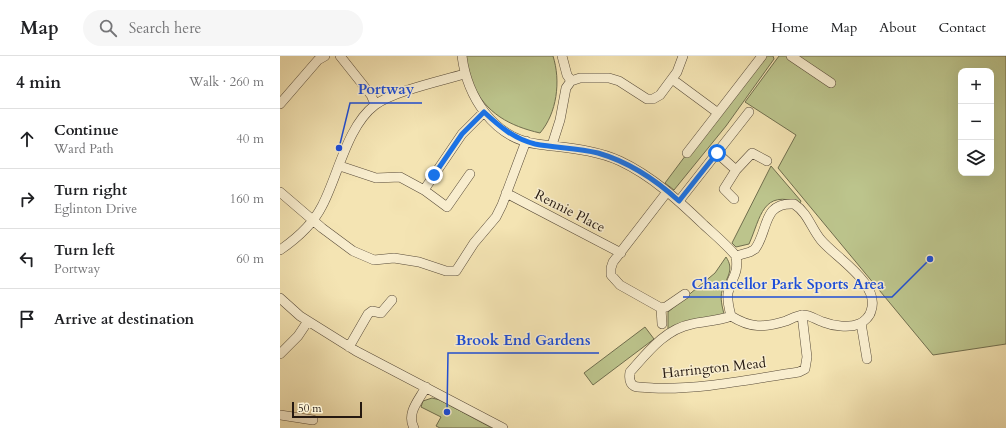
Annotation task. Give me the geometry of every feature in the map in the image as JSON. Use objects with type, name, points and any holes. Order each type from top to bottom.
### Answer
[{"type":"street","points":[[280,104],[318,60],[325,56]]},
{"type":"street","points":[[340,56],[371,94],[375,104]]},
{"type":"street","points":[[462,56],[464,74],[471,92],[484,112],[499,126],[526,141],[598,153],[619,160],[638,170],[679,201],[736,256],[738,270],[728,294],[728,303],[731,316],[744,324],[754,326],[782,322],[802,315],[840,326],[861,323],[870,314],[873,305],[869,290],[862,278],[838,259],[820,240],[806,215],[794,204],[778,206],[772,211],[767,218],[755,249],[736,256]]},
{"type":"street","points":[[562,56],[567,75],[571,81]]},
{"type":"street","points":[[552,145],[560,120],[566,88],[571,81],[580,78],[609,78],[619,81],[647,99],[653,99],[660,95],[672,79],[682,62],[682,56]]},
{"type":"street","points":[[687,153],[762,56]]},
{"type":"street","points":[[790,56],[831,83]]},
{"type":"street","points":[[280,250],[297,238],[322,208],[360,121],[375,104],[421,86],[464,74]]},
{"type":"street","points":[[672,79],[718,114]]},
{"type":"street","points":[[424,190],[462,134],[484,112]]},
{"type":"street","points":[[679,201],[749,112]]},
{"type":"street","points":[[280,192],[312,220],[353,251],[374,260],[394,258],[419,262],[446,272],[456,271],[474,243],[496,217],[526,141]]},
{"type":"street","points":[[717,153],[736,170]]},
{"type":"street","points":[[734,199],[724,189],[736,170],[752,153],[767,161]]},
{"type":"street","points":[[340,166],[376,178],[400,177],[424,190],[447,207],[470,174]]},
{"type":"street","points":[[661,308],[614,280],[611,275],[611,268],[667,192]]},
{"type":"street","name":"Rennie Place","points":[[506,193],[621,253]]},
{"type":"street","points":[[661,308],[685,294]]},
{"type":"street","points":[[280,298],[308,321],[349,347],[503,428]]},
{"type":"street","points":[[349,347],[368,314],[372,311],[381,313],[392,300]]},
{"type":"street","points":[[661,308],[662,324]]},
{"type":"street","name":"Harrington Mead","points":[[731,316],[711,322],[692,324],[674,331],[656,344],[630,372],[629,379],[632,385],[637,387],[661,388],[709,385],[800,372],[805,369],[807,357],[802,315]]},
{"type":"street","points":[[280,354],[298,336],[308,321]]},
{"type":"street","points":[[861,323],[867,359]]},
{"type":"street","points":[[414,428],[411,422],[411,413],[426,387]]},
{"type":"street","points":[[280,415],[313,420]]},
{"type":"green space","points":[[465,56],[553,56],[557,76],[556,96],[550,116],[540,133],[519,127],[509,122],[492,111],[484,103],[472,83]]},
{"type":"green space","points":[[765,56],[773,56],[774,59],[726,126],[674,190],[665,183],[733,92]]},
{"type":"green space","points":[[779,56],[1006,56],[1006,344],[933,355],[778,168],[796,135],[745,102]]},
{"type":"green space","points":[[771,166],[801,201],[800,203],[787,200],[778,200],[770,203],[760,215],[749,244],[736,247],[732,243]]},
{"type":"green space","points":[[726,257],[729,262],[730,270],[721,294],[724,314],[720,318],[668,332],[668,312],[715,273]]},
{"type":"green space","points":[[645,327],[654,339],[593,385],[584,373]]},
{"type":"green space","points":[[432,398],[440,400],[492,428],[440,428],[436,426],[441,417],[421,407],[423,401]]},
{"type":"place","name":"Portway","points":[[339,148]]},
{"type":"place","name":"Chancellor Park Sports Area","points":[[930,259]]},
{"type":"place","name":"Brook End Gardens","points":[[447,412]]},
{"type":"route","points":[[434,175],[462,134],[484,112],[499,126],[514,136],[526,141],[536,144],[552,145],[598,153],[619,160],[638,170],[679,201],[717,153]]}]
